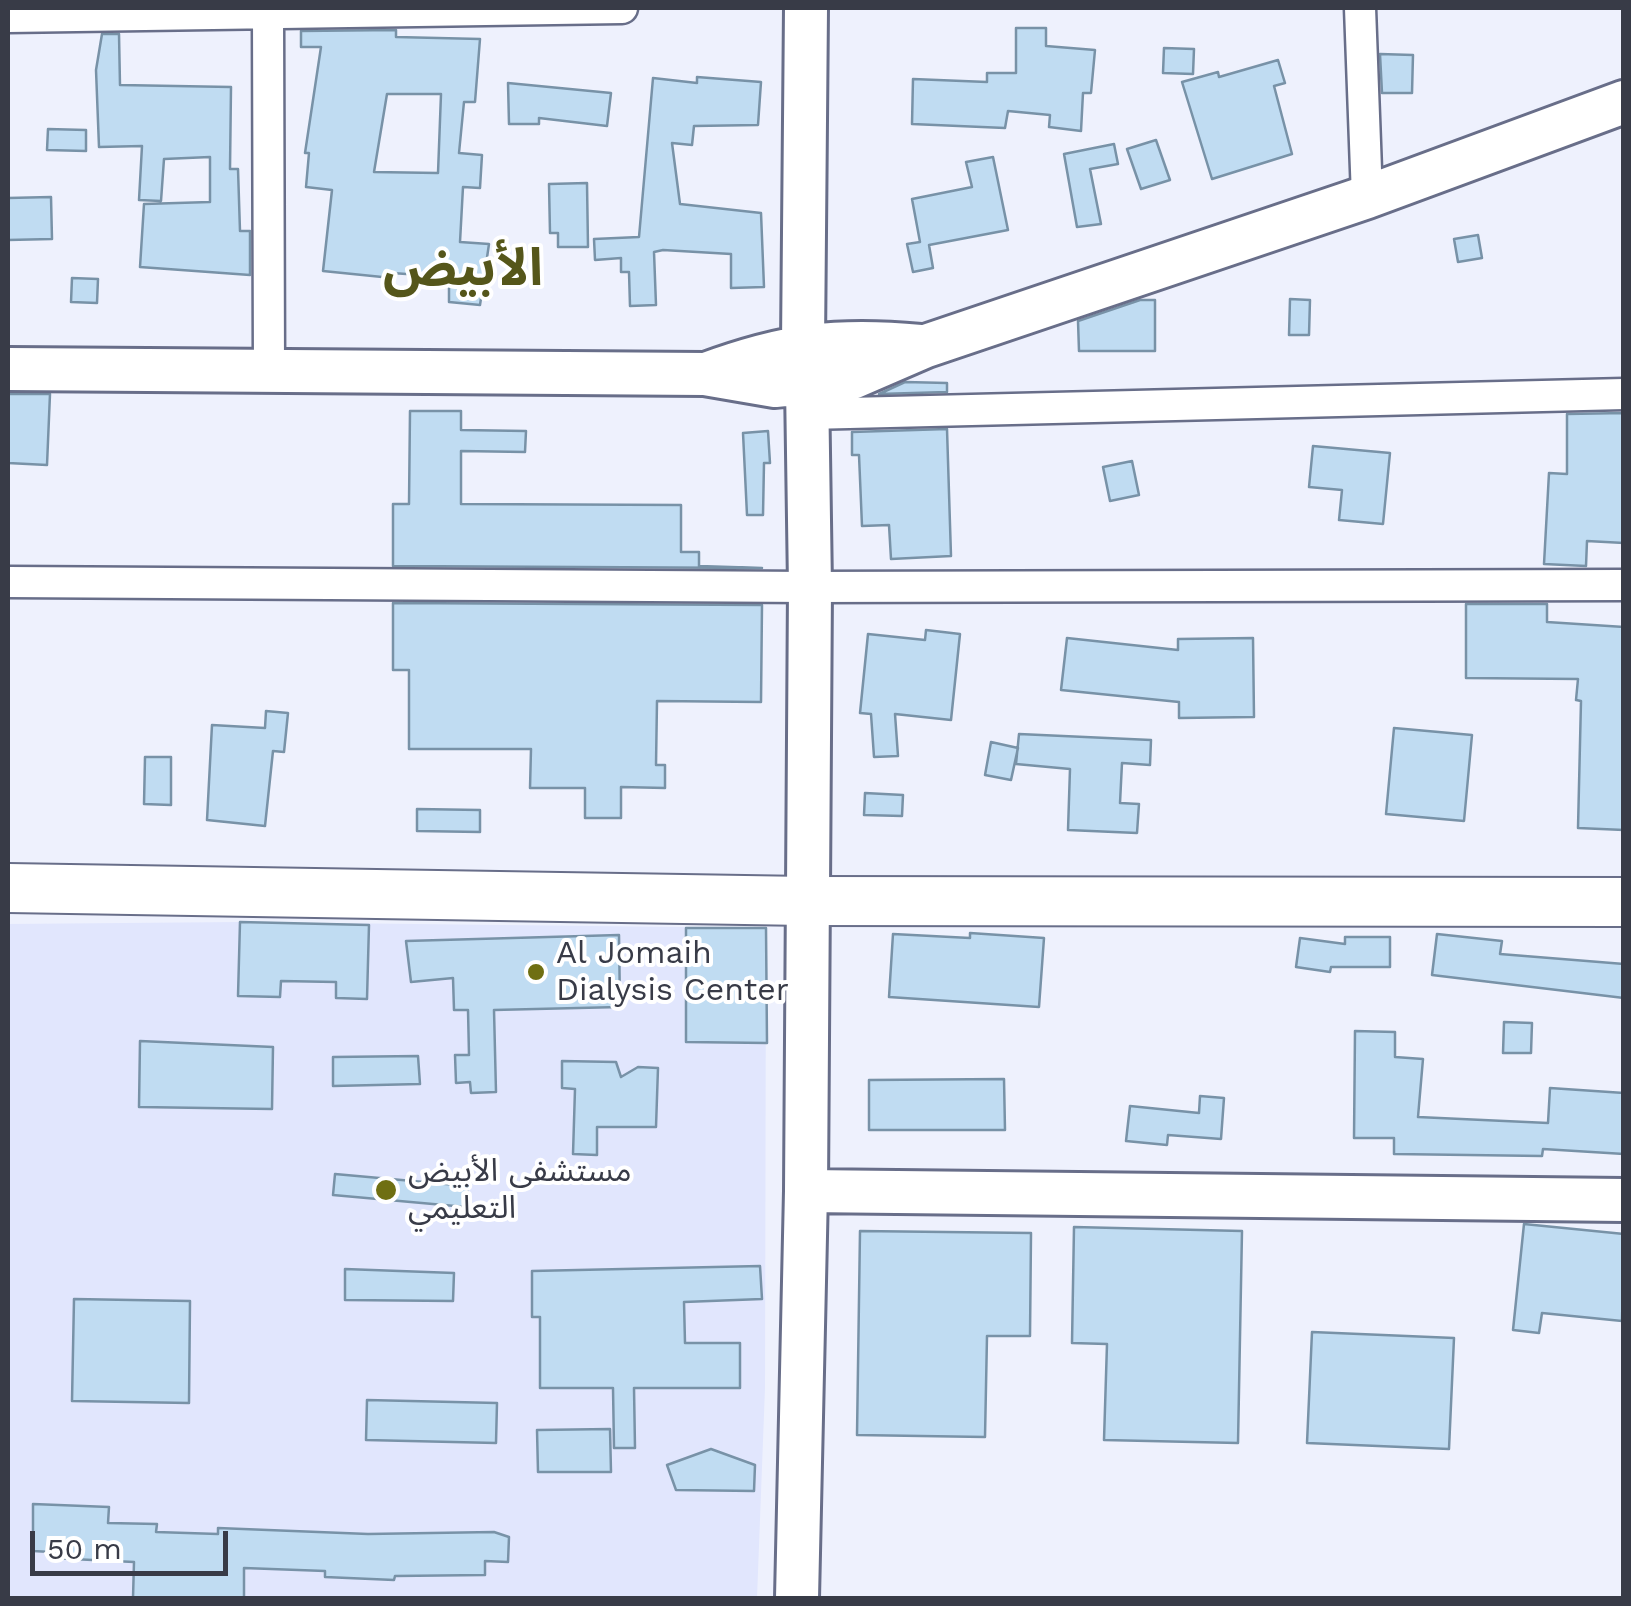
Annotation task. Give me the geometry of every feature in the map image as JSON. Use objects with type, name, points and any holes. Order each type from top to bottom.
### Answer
[{"type":"main road","points":[[8,888],[806,901],[1624,902]]},
{"type":"street","points":[[8,17],[103,11],[622,8]]},
{"type":"street","points":[[797,1598],[806,1192],[810,587],[806,8]]},
{"type":"street","points":[[1360,8],[1366,197]]},
{"type":"street","points":[[268,13],[270,371]]},
{"type":"street","points":[[806,381],[878,342],[926,346],[1366,197],[1624,102]]},
{"type":"street","points":[[8,370],[706,374],[738,382],[1624,394]]},
{"type":"street","points":[[8,582],[810,587],[1624,585]]},
{"type":"street","points":[[806,1192],[1624,1200]]},
{"type":"shaded area","name":"مستشفى الأبيض التعليمي","points":[[240,922],[766,928],[765,1388],[757,1598],[8,1598],[8,924]]},
{"type":"building","points":[[1016,28],[1046,28],[1046,46],[1095,50],[1091,93],[1083,93],[1081,131],[1049,127],[1050,115],[1008,111],[1005,128],[912,124],[913,79],[987,82],[987,73],[1016,73]]},
{"type":"building","points":[[396,30],[396,37],[480,39],[475,102],[464,102],[459,153],[482,155],[480,188],[463,187],[460,242],[489,244],[480,305],[449,302],[449,277],[392,273],[392,278],[323,271],[332,190],[306,187],[309,153],[305,153],[321,47],[301,47],[301,31]],"holes":[[[387,94],[441,94],[438,173],[374,172]]]},
{"type":"building","points":[[102,34],[119,34],[120,85],[231,87],[230,169],[238,169],[240,231],[250,231],[250,275],[140,267],[144,204],[210,202],[210,157],[164,159],[161,201],[139,200],[142,146],[99,147],[96,70]]},
{"type":"building","points":[[1164,48],[1194,49],[1193,74],[1163,73]]},
{"type":"building","points":[[1380,54],[1413,55],[1412,93],[1382,93]]},
{"type":"building","points":[[1278,60],[1285,83],[1274,86],[1292,154],[1212,179],[1182,82],[1218,72],[1219,77]]},
{"type":"building","points":[[697,77],[761,82],[758,125],[694,126],[692,145],[672,143],[680,204],[761,213],[764,287],[731,288],[731,254],[663,250],[654,252],[656,305],[630,306],[629,272],[621,272],[621,258],[595,260],[594,239],[639,237],[653,78],[697,83]]},
{"type":"building","points":[[508,83],[611,93],[607,126],[539,118],[539,124],[509,124]]},
{"type":"building","points":[[48,129],[86,130],[86,151],[47,150]]},
{"type":"building","points":[[1156,140],[1170,180],[1141,189],[1127,149]]},
{"type":"building","points":[[1114,144],[1118,164],[1090,169],[1101,224],[1077,227],[1064,154]]},
{"type":"building","points":[[993,157],[1008,230],[929,245],[933,268],[913,272],[907,244],[920,242],[912,199],[972,187],[966,162]]},
{"type":"building","points":[[587,183],[588,247],[558,247],[558,233],[550,233],[549,184]]},
{"type":"building","points":[[51,197],[52,239],[8,240],[8,198]]},
{"type":"building","points":[[1478,235],[1482,258],[1458,262],[1454,239]]},
{"type":"building","points":[[72,278],[98,279],[97,303],[71,302]]},
{"type":"building","points":[[1290,299],[1310,300],[1309,335],[1289,335]]},
{"type":"building","points":[[1140,300],[1155,300],[1155,351],[1079,351],[1078,321]]},
{"type":"building","points":[[905,382],[947,383],[947,392],[879,394]]},
{"type":"building","points":[[8,394],[50,394],[47,465],[8,463]]},
{"type":"building","points":[[410,411],[461,411],[461,430],[526,431],[525,452],[461,451],[461,504],[681,505],[681,552],[699,552],[699,566],[762,568],[393,566],[393,504],[409,504]]},
{"type":"building","points":[[1624,413],[1624,543],[1587,541],[1586,566],[1544,564],[1549,473],[1567,474],[1567,414]]},
{"type":"building","points":[[947,429],[951,556],[891,559],[889,525],[862,526],[859,455],[852,455],[852,432]]},
{"type":"building","points":[[768,431],[770,463],[764,463],[763,515],[747,515],[743,433]]},
{"type":"building","points":[[1313,446],[1390,453],[1383,524],[1339,520],[1342,490],[1309,487]]},
{"type":"building","points":[[1132,461],[1139,495],[1110,501],[1103,467]]},
{"type":"building","points":[[393,603],[762,605],[761,702],[657,701],[656,765],[665,765],[665,788],[621,787],[621,818],[585,818],[585,788],[530,788],[531,749],[409,749],[409,670],[393,670]]},
{"type":"building","points":[[1466,604],[1547,604],[1547,622],[1624,627],[1624,830],[1578,828],[1578,679],[1466,678]]},
{"type":"building","points":[[926,630],[960,634],[951,720],[895,714],[898,756],[874,757],[871,714],[860,713],[868,634],[925,640]]},
{"type":"building","points":[[1067,638],[1178,650],[1178,639],[1253,638],[1254,717],[1179,718],[1179,702],[1061,690]]},
{"type":"building","points":[[266,711],[288,713],[284,752],[273,751],[265,826],[207,820],[212,725],[265,728]]},
{"type":"building","points":[[1394,728],[1472,735],[1464,821],[1386,814]]},
{"type":"building","points":[[1019,734],[1151,740],[1150,765],[1122,763],[1120,803],[1139,804],[1137,833],[1068,830],[1070,769],[1016,764]]},
{"type":"building","points":[[991,742],[1018,748],[1011,780],[985,775]]},
{"type":"building","points":[[145,757],[171,757],[171,805],[144,804]]},
{"type":"building","points":[[865,793],[903,795],[902,816],[864,815]]},
{"type":"building","points":[[417,809],[480,810],[480,832],[417,831]]},
{"type":"building","points":[[240,922],[369,925],[367,999],[336,998],[336,982],[281,981],[280,997],[238,996]]},
{"type":"building","points":[[686,928],[766,928],[767,1043],[686,1042]]},
{"type":"building","points":[[970,933],[1044,938],[1039,1007],[889,997],[893,934],[970,938]]},
{"type":"building","points":[[1437,934],[1502,941],[1500,954],[1624,964],[1624,998],[1432,975]]},
{"type":"building","name":"Al Jomaih Dialysis Center","points":[[619,935],[620,1007],[494,1010],[496,1092],[471,1093],[470,1082],[456,1083],[455,1055],[469,1055],[468,1010],[454,1010],[453,978],[411,982],[406,941]]},
{"type":"building","points":[[1345,937],[1390,937],[1390,967],[1331,967],[1330,972],[1296,967],[1300,938],[1345,944]]},
{"type":"building","points":[[1504,1022],[1532,1023],[1531,1053],[1503,1053]]},
{"type":"building","points":[[1355,1031],[1395,1032],[1395,1057],[1423,1059],[1418,1117],[1548,1123],[1550,1088],[1624,1093],[1624,1154],[1543,1149],[1542,1156],[1394,1154],[1394,1138],[1354,1138]]},
{"type":"building","points":[[140,1041],[273,1047],[272,1109],[139,1107]]},
{"type":"building","points":[[418,1056],[420,1084],[333,1086],[333,1057]]},
{"type":"building","points":[[562,1061],[616,1062],[621,1077],[638,1067],[658,1068],[656,1127],[597,1127],[597,1155],[573,1154],[575,1089],[562,1088]]},
{"type":"building","points":[[1004,1079],[1005,1130],[869,1130],[869,1080]]},
{"type":"building","points":[[1200,1096],[1224,1098],[1221,1139],[1168,1135],[1167,1145],[1126,1141],[1130,1106],[1199,1113]]},
{"type":"building","points":[[335,1174],[468,1186],[466,1207],[333,1195]]},
{"type":"building","points":[[1524,1224],[1624,1234],[1622,1321],[1542,1313],[1539,1333],[1513,1330]]},
{"type":"building","points":[[1074,1227],[1242,1231],[1238,1443],[1104,1440],[1107,1344],[1072,1343]]},
{"type":"building","points":[[860,1231],[1031,1233],[1030,1336],[987,1336],[985,1437],[857,1435]]},
{"type":"building","points":[[760,1266],[762,1299],[684,1302],[685,1343],[740,1343],[740,1388],[634,1388],[635,1448],[614,1448],[613,1388],[540,1388],[540,1317],[532,1317],[532,1271]]},
{"type":"building","points":[[345,1269],[454,1273],[453,1301],[345,1300]]},
{"type":"building","points":[[74,1299],[190,1301],[189,1403],[72,1401]]},
{"type":"building","points":[[1312,1332],[1454,1338],[1449,1449],[1307,1443]]},
{"type":"building","points":[[367,1400],[497,1403],[496,1443],[366,1440]]},
{"type":"building","points":[[610,1429],[611,1472],[538,1472],[537,1430]]},
{"type":"building","points":[[711,1449],[755,1465],[754,1491],[676,1490],[667,1465]]},
{"type":"building","points":[[33,1504],[109,1507],[108,1523],[157,1524],[156,1532],[218,1534],[218,1528],[368,1534],[494,1532],[509,1537],[508,1562],[485,1561],[485,1575],[395,1576],[394,1580],[325,1577],[325,1571],[244,1568],[244,1598],[133,1598],[134,1562],[51,1558],[51,1552],[33,1551]]},
{"type":"place","name":"Al Jomaih Dialysis Center","points":[[536,972]]},
{"type":"place","name":"مستشفى الأبيض التعليمي","points":[[386,1190]]},
{"type":"district","name":"الأبيض","points":[[463,270]]}]
